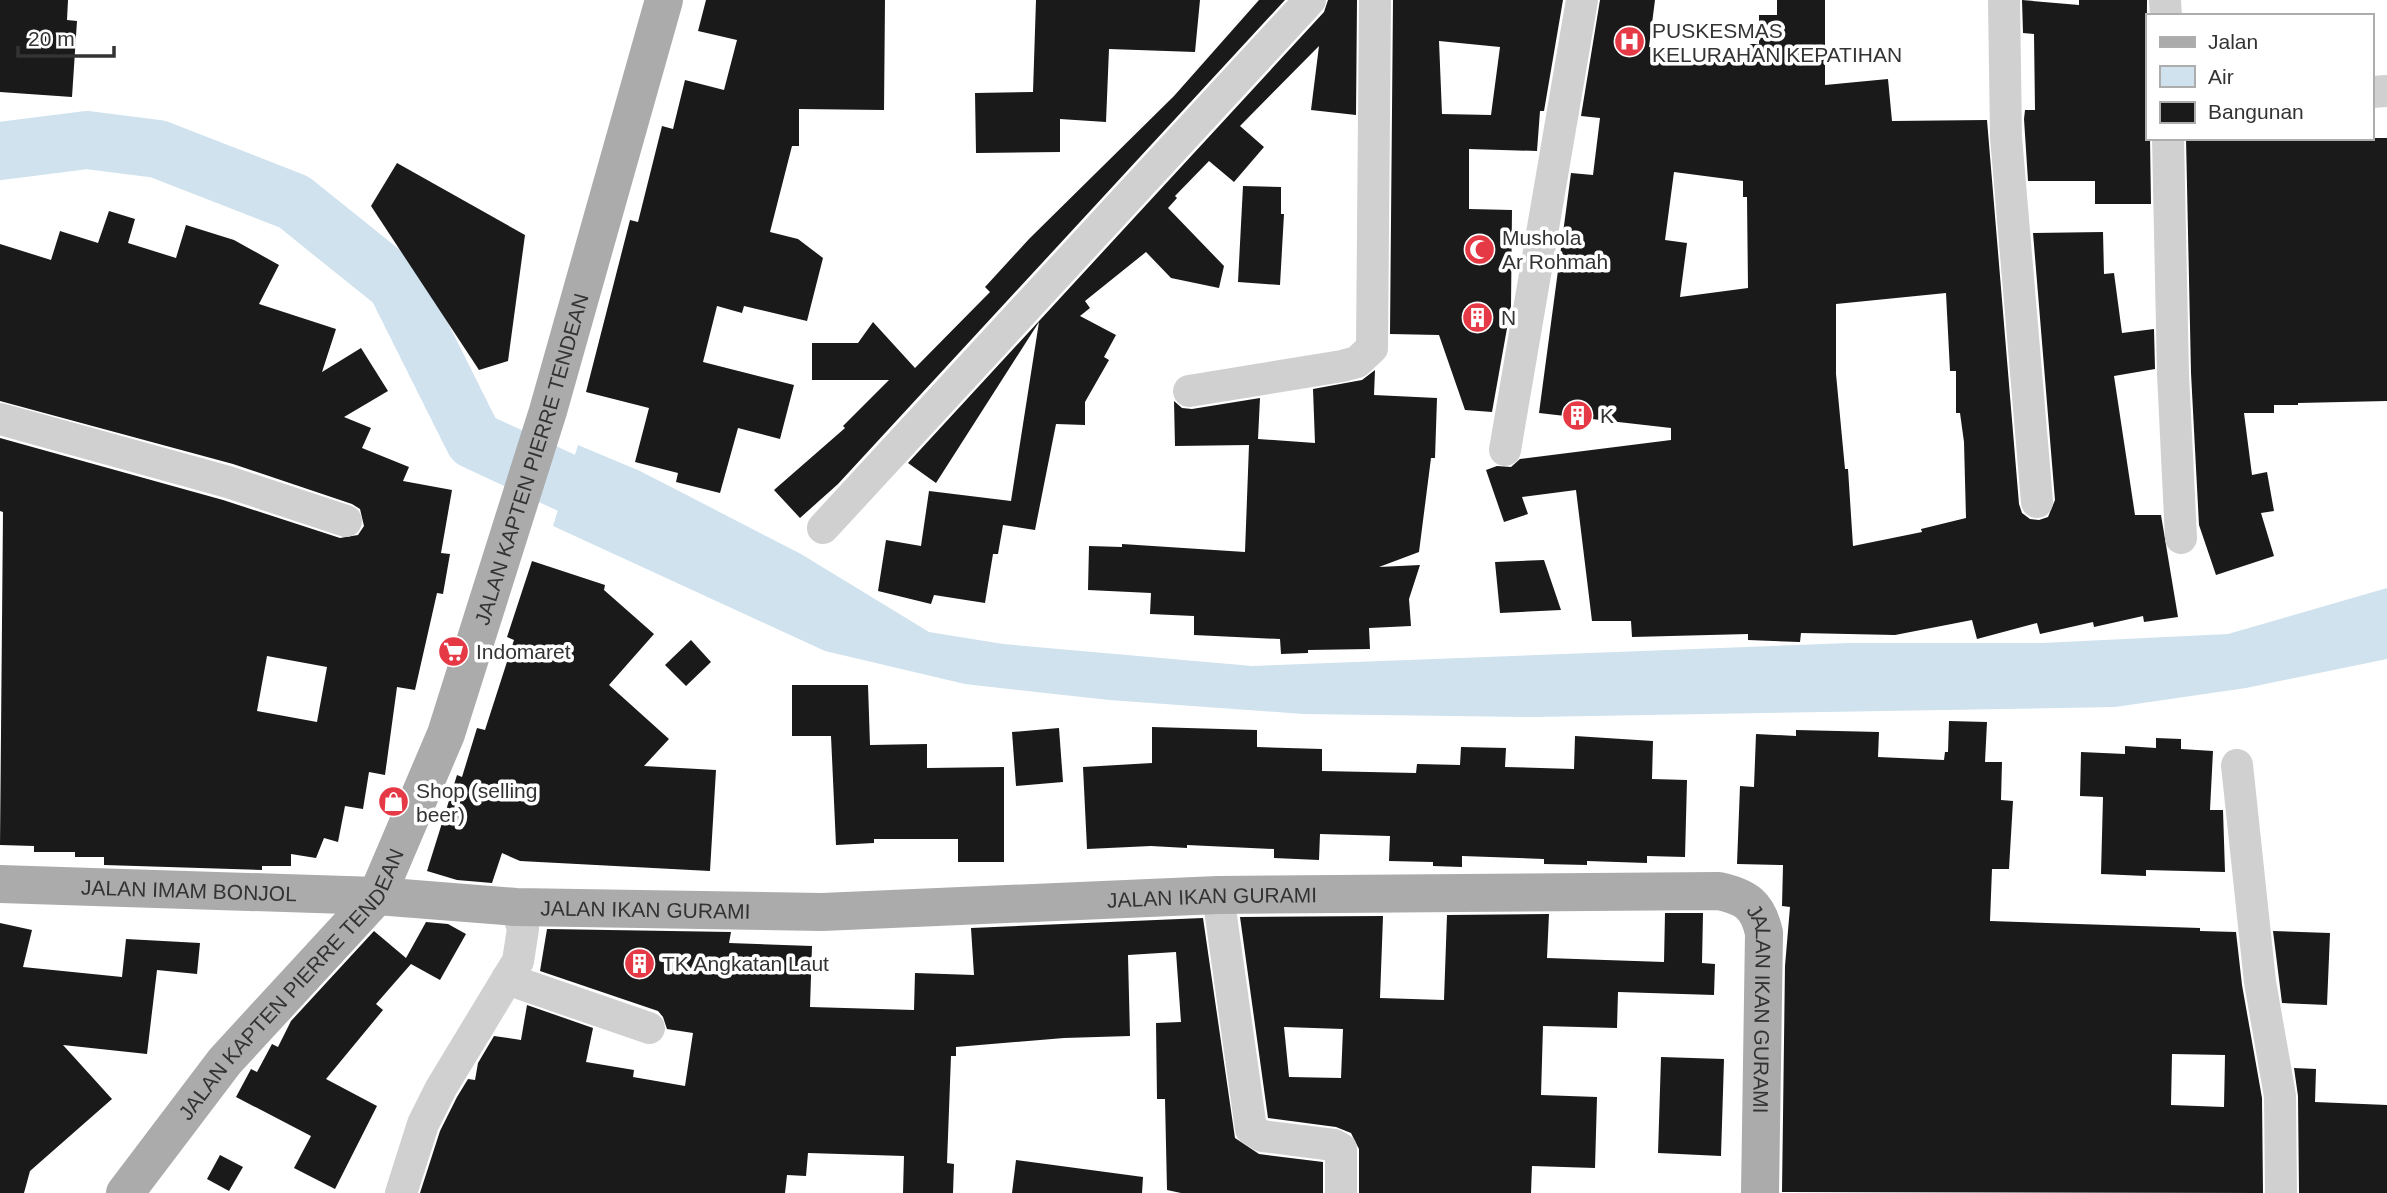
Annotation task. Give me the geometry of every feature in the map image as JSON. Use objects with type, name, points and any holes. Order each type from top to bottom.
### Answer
[{"type":"main road","name":"JALAN KAPTEN PIERRE TENDEAN","points":[[125,1193],[225,1061],[377,896],[446,734],[548,411],[664,0]]},
{"type":"main road","name":"JALAN IMAM BONJOL","points":[[0,884],[377,896]]},
{"type":"main road","name":"JALAN IKAN GURAMI","points":[[377,896],[516,907],[822,912],[1218,895],[1719,891],[1752,903],[1761,917],[1764,933],[1760,1193]]},
{"type":"street","points":[[823,528],[1310,0]]},
{"type":"street","points":[[1189,391],[1342,366],[1357,362],[1372,348],[1375,0]]},
{"type":"street","points":[[1505,450],[1581,0]]},
{"type":"street","points":[[2004,0],[2007,137],[2037,502]]},
{"type":"street","points":[[2168,140],[2173,374],[2181,537]]},
{"type":"street","points":[[0,419],[107,451],[228,482],[346,521]]},
{"type":"street","points":[[2238,765],[2260,982],[2280,1096],[2281,1193]]},
{"type":"street","points":[[1218,895],[1251,1129],[1262,1136],[1334,1145],[1341,1149],[1340,1193]]},
{"type":"street","points":[[401,1193],[423,1124],[441,1088],[518,961],[522,941],[521,915],[516,907]]},
{"type":"street","points":[[507,979],[649,1028]]},
{"type":"water","points":[[578,445],[640,471],[801,554],[929,632],[1003,644],[1252,666],[1849,643],[2042,643],[2228,634],[2387,588],[2387,659],[2246,688],[2115,707],[1533,717],[1303,714],[1109,700],[965,684],[825,651],[553,526]]},
{"type":"building","points":[[0,0],[68,0],[67,20],[77,21],[72,97],[0,92]]},
{"type":"building","points":[[706,0],[885,0],[884,110],[799,109],[799,146],[792,146],[770,232],[798,239],[823,258],[807,321],[744,306],[742,313],[717,306],[703,362],[794,385],[780,439],[738,428],[720,493],[676,482],[678,473],[635,462],[649,408],[586,392],[630,220],[638,222],[662,126],[673,129],[685,80],[724,90],[737,40],[698,31]]},
{"type":"building","points":[[1036,0],[1200,0],[1195,52],[1109,49],[1106,122],[1060,119],[1060,152],[976,153],[975,93],[1033,92]]},
{"type":"building","points":[[1259,0],[1285,0],[838,484],[800,518],[774,490],[845,428],[843,426],[889,380],[812,380],[812,343],[858,343],[873,322],[915,368],[990,292],[985,287],[1029,239],[1174,96]]},
{"type":"building","points":[[1328,0],[1357,0],[1356,115],[1311,110],[1319,46],[1240,126],[1264,147],[1234,182],[1209,161],[1175,196],[1177,198],[1168,208],[1224,266],[1219,288],[1171,278],[1146,252],[1085,301],[1090,308],[1080,316],[1116,335],[1104,357],[1109,360],[1085,402],[1085,425],[1056,424],[1035,530],[1003,525],[998,554],[993,554],[985,603],[934,595],[931,604],[878,591],[886,540],[921,546],[929,491],[1011,501],[1039,322],[936,483],[908,463],[1324,12]]},
{"type":"building","points":[[1393,0],[1563,0],[1544,111],[1540,111],[1537,151],[1469,149],[1469,209],[1512,210],[1511,306],[1492,412],[1465,410],[1439,335],[1390,334]],"holes":[[[1439,41],[1500,47],[1491,115],[1442,114]]]},
{"type":"building","points":[[1600,0],[1655,0],[1649,47],[1669,49],[1667,62],[1750,62],[1750,44],[1759,44],[1759,15],[1777,15],[1777,0],[1825,0],[1825,85],[1888,79],[1892,121],[1987,120],[2019,504],[2022,513],[2030,519],[2048,517],[2055,500],[2033,233],[2103,232],[2104,274],[2114,273],[2122,333],[2154,329],[2155,369],[2114,376],[2135,515],[2161,515],[2178,617],[2144,622],[2143,616],[2094,627],[2093,622],[2040,634],[2037,623],[1977,639],[1972,620],[1895,635],[1801,633],[1800,642],[1748,640],[1748,634],[1632,637],[1631,621],[1592,621],[1576,490],[1522,497],[1528,514],[1504,522],[1486,470],[1497,466],[1511,467],[1520,459],[1671,440],[1671,428],[1539,413],[1571,173],[1593,175],[1600,118],[1581,116]],"holes":[[[1674,172],[1743,181],[1743,197],[1747,197],[1748,288],[1680,297],[1687,243],[1665,240]],[[1946,293],[1950,371],[1956,371],[1956,413],[1960,413],[1964,442],[1966,518],[1921,529],[1922,532],[1853,546],[1848,469],[1845,469],[1836,374],[1836,304]]]},
{"type":"building","points":[[2022,0],[2079,5],[2079,0],[2147,0],[2146,140],[2150,140],[2151,204],[2095,204],[2095,181],[2028,181],[2024,119],[2025,110],[2035,110],[2034,34],[2023,33]]},
{"type":"building","points":[[2387,138],[2387,401],[2274,405],[2274,413],[2244,413],[2252,475],[2267,472],[2274,511],[2261,513],[2274,556],[2216,575],[2199,525],[2191,373],[2186,140]]},
{"type":"building","points":[[397,163],[525,235],[508,361],[479,370],[371,206]]},
{"type":"building","points":[[1243,186],[1281,187],[1281,214],[1284,214],[1280,285],[1238,282]]},
{"type":"building","points":[[109,211],[135,219],[128,243],[176,258],[186,225],[234,240],[279,265],[259,304],[336,329],[322,372],[361,348],[388,391],[344,417],[371,428],[362,448],[409,467],[403,481],[452,490],[441,553],[450,554],[443,594],[437,593],[415,690],[397,687],[385,775],[369,772],[363,809],[345,806],[338,842],[324,838],[316,858],[291,854],[291,866],[262,866],[262,870],[104,865],[104,857],[75,857],[75,852],[34,852],[34,846],[0,845],[3,512],[0,511],[0,438],[223,500],[340,538],[358,535],[364,526],[360,509],[352,504],[233,464],[0,401],[0,244],[51,260],[60,231],[98,243]],"holes":[[[267,656],[327,667],[317,722],[257,711]]]},
{"type":"building","points":[[1375,370],[1374,395],[1437,398],[1435,458],[1431,458],[1419,552],[1379,567],[1420,565],[1409,599],[1411,626],[1369,628],[1370,649],[1308,650],[1308,653],[1281,654],[1280,639],[1194,635],[1194,616],[1150,614],[1151,593],[1088,590],[1089,546],[1122,547],[1122,544],[1245,552],[1249,445],[1175,446],[1174,401],[1182,408],[1192,409],[1260,398],[1258,439],[1315,443],[1313,389],[1362,380]]},
{"type":"building","points":[[1544,560],[1561,610],[1500,613],[1495,562]]},
{"type":"building","points":[[532,561],[605,585],[604,590],[654,634],[609,685],[669,739],[644,766],[716,770],[710,871],[520,861],[502,853],[492,883],[457,880],[427,871],[457,775],[462,777],[477,728],[485,730],[514,640],[507,637]]},
{"type":"building","points":[[691,640],[711,662],[686,686],[665,665]]},
{"type":"building","points":[[792,685],[868,685],[870,745],[927,744],[927,768],[1004,767],[1004,862],[958,862],[958,839],[874,839],[874,843],[836,845],[831,736],[792,736]]},
{"type":"building","points":[[1949,721],[1987,722],[1985,762],[2002,762],[2001,800],[2013,801],[2009,869],[1992,869],[1990,921],[2200,928],[2200,931],[2236,932],[2242,985],[2262,1098],[2263,1193],[1782,1192],[1785,966],[1790,907],[1782,906],[1783,865],[1737,864],[1740,786],[1754,787],[1756,734],[1796,736],[1796,730],[1879,732],[1878,757],[1944,760],[1945,752],[1948,752]],"holes":[[[2172,1054],[2225,1055],[2224,1107],[2171,1105]]]},
{"type":"building","points":[[1152,727],[1257,730],[1257,747],[1322,749],[1322,771],[1416,773],[1417,764],[1460,765],[1461,747],[1506,748],[1505,767],[1574,769],[1575,736],[1653,741],[1652,779],[1687,780],[1685,857],[1647,856],[1647,863],[1587,861],[1587,865],[1544,864],[1544,859],[1462,856],[1462,867],[1433,866],[1433,862],[1389,861],[1390,836],[1320,834],[1319,860],[1274,858],[1274,849],[1187,845],[1187,848],[1151,846],[1087,849],[1083,767],[1152,763]]},
{"type":"building","points":[[1059,728],[1063,782],[1016,786],[1012,732]]},
{"type":"building","points":[[2156,738],[2181,739],[2181,749],[2213,751],[2210,810],[2223,810],[2225,872],[2146,870],[2146,876],[2101,874],[2103,797],[2080,796],[2081,752],[2125,754],[2125,746],[2156,748]]},
{"type":"building","points":[[1665,913],[1703,913],[1702,963],[1715,964],[1714,995],[1618,992],[1617,1028],[1543,1026],[1541,1095],[1597,1097],[1595,1168],[1532,1166],[1531,1193],[1359,1193],[1359,1149],[1351,1133],[1336,1127],[1268,1118],[1240,917],[1383,916],[1380,998],[1444,1000],[1447,915],[1549,914],[1547,958],[1664,962]],"holes":[[[1284,1027],[1343,1029],[1341,1078],[1289,1077]]]},
{"type":"building","points":[[1203,918],[1235,1138],[1259,1154],[1323,1162],[1323,1193],[1181,1193],[1167,1190],[1165,1099],[1157,1099],[1156,1023],[1181,1022],[1176,952],[1128,955],[1130,1036],[1064,1038],[956,1047],[956,1056],[951,1056],[947,1163],[954,1164],[953,1193],[903,1193],[904,1156],[808,1153],[806,1176],[787,1175],[785,1193],[420,1193],[440,1131],[457,1097],[468,1079],[475,1080],[478,1063],[494,1036],[521,1040],[527,1005],[593,1028],[586,1062],[634,1070],[633,1077],[685,1086],[693,1033],[667,1029],[658,1011],[540,971],[547,929],[731,932],[729,943],[812,946],[810,1007],[914,1010],[915,973],[974,975],[971,928]]},
{"type":"building","points":[[426,922],[448,924],[466,934],[440,980],[411,964],[376,1004],[383,1010],[326,1079],[377,1106],[335,1189],[294,1168],[311,1136],[236,1097],[251,1069],[257,1072],[272,1044],[278,1047],[291,1021],[374,931],[406,958]]},
{"type":"building","points":[[0,923],[32,930],[23,967],[122,977],[126,939],[200,943],[197,974],[157,970],[147,1054],[63,1045],[112,1099],[30,1171],[24,1193],[0,1193]]},
{"type":"building","points":[[2273,931],[2330,933],[2327,1005],[2282,1003]]},
{"type":"building","points":[[1661,1057],[1724,1059],[1721,1156],[1658,1153]]},
{"type":"building","points":[[2294,1068],[2316,1069],[2315,1102],[2387,1105],[2387,1193],[2299,1193],[2298,1096]]},
{"type":"building","points":[[220,1155],[243,1167],[229,1191],[207,1179]]},
{"type":"building","points":[[1016,1160],[1143,1177],[1142,1193],[1012,1193]]},
{"type":"waterway","points":[[0,151],[87,140],[158,149],[294,202],[396,284],[474,440],[638,516]]},
{"type":"place","name":"PUSKESMAS KELURAHAN KEPATIHAN","points":[[1629,42]]},
{"type":"place","name":"Mushola Ar Rohmah","points":[[1479,249]]},
{"type":"place","name":"N","points":[[1478,317]]},
{"type":"place","name":"K","points":[[1577,415]]},
{"type":"place","name":"Indomaret","points":[[453,651]]},
{"type":"place","name":"Shop (selling beer)","points":[[393,802]]},
{"type":"place","name":"TK Angkatan Laut","points":[[639,963]]}]
